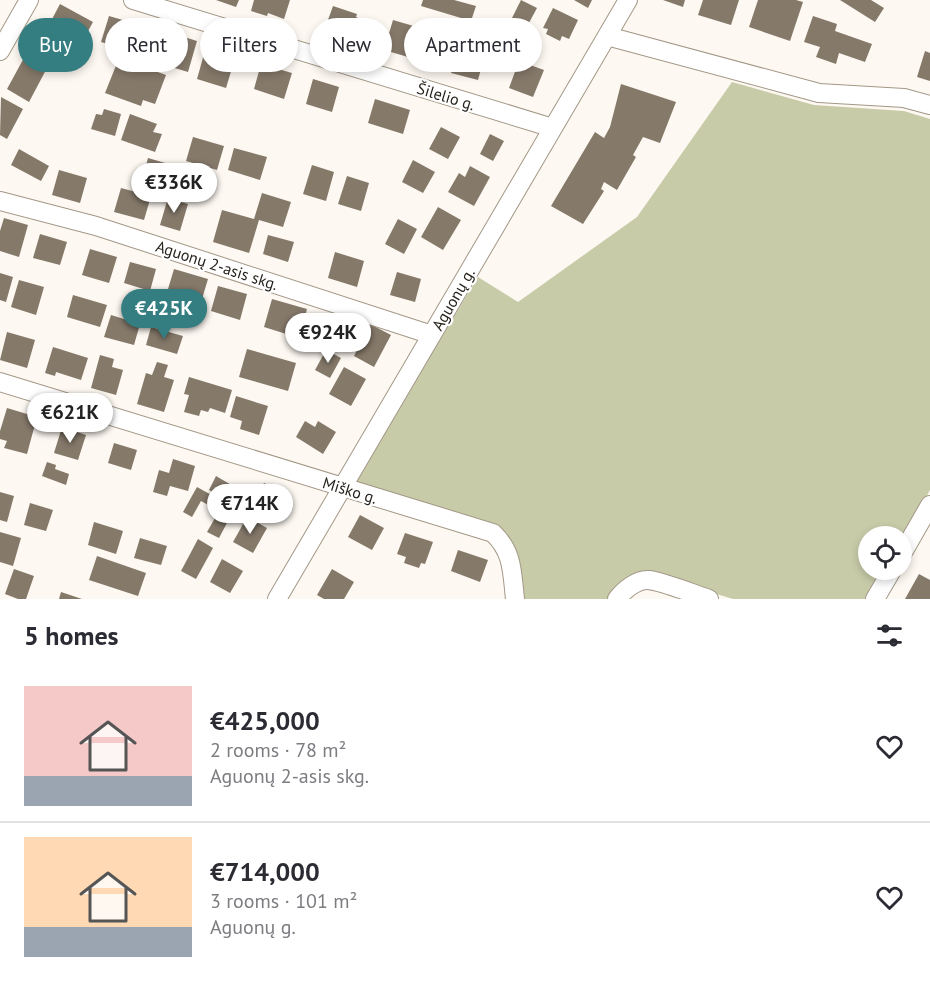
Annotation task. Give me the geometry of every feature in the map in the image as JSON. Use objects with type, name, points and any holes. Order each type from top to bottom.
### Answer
[{"type":"street","points":[[0,51],[29,0]]},
{"type":"street","name":"Šilelio g.","points":[[133,0],[553,128]]},
{"type":"street","name":"Aguonų g.","points":[[277,599],[628,0]]},
{"type":"street","points":[[607,36],[819,93],[904,98],[930,105]]},
{"type":"street","name":"Aguonų 2-asis skg.","points":[[0,201],[96,226],[432,335]]},
{"type":"street","name":"Miško g.","points":[[0,382],[493,533],[503,543],[512,566],[515,599]]},
{"type":"street","points":[[912,536],[930,505]]},
{"type":"street","points":[[617,599],[623,591],[636,583],[648,580],[710,599]]},
{"type":"street","points":[[875,599],[886,580]]},
{"type":"green space","points":[[732,82],[814,105],[904,111],[930,119],[930,490],[909,526],[858,526],[858,580],[878,580],[867,599],[733,599],[641,571],[625,578],[608,599],[522,599],[508,541],[498,525],[354,481],[478,277],[518,302],[637,217]]},
{"type":"building","points":[[216,0],[239,0],[236,7]]},
{"type":"building","points":[[254,0],[290,0],[284,18],[251,11]]},
{"type":"building","points":[[423,0],[454,0],[476,6],[472,18],[461,18],[421,6]]},
{"type":"building","points":[[521,0],[537,8],[532,18],[512,18]]},
{"type":"building","points":[[574,0],[592,0],[588,8]]},
{"type":"building","points":[[663,0],[685,0],[683,7]]},
{"type":"building","points":[[703,0],[739,0],[731,25],[698,15]]},
{"type":"building","points":[[758,0],[803,2],[790,41],[749,27]]},
{"type":"building","points":[[840,0],[871,0],[884,8],[875,22]]},
{"type":"building","points":[[60,4],[86,18],[53,18]]},
{"type":"building","points":[[333,6],[357,14],[358,18],[329,18]]},
{"type":"building","points":[[553,8],[578,20],[569,39],[562,36],[560,41],[546,34],[548,29],[543,28]]},
{"type":"building","points":[[813,16],[837,24],[835,31],[872,44],[865,62],[839,53],[836,64],[816,57],[820,47],[804,42]]},
{"type":"building","points":[[393,20],[404,23],[404,56],[392,52]]},
{"type":"building","points":[[105,29],[105,43],[101,42]]},
{"type":"building","points":[[188,38],[197,41],[188,72]]},
{"type":"building","points":[[925,51],[930,53],[930,81],[917,77]]},
{"type":"building","points":[[200,68],[200,72],[231,72],[226,88],[197,79]]},
{"type":"building","points":[[18,69],[18,72],[45,72],[29,102],[7,89]]},
{"type":"building","points":[[542,69],[544,70],[533,97],[509,88],[515,72],[542,72]]},
{"type":"building","points":[[113,72],[158,72],[166,75],[155,104],[143,100],[141,106],[105,93]]},
{"type":"building","points":[[259,72],[292,73],[284,99],[254,89]]},
{"type":"building","points":[[451,72],[480,72],[478,80]]},
{"type":"building","points":[[313,79],[339,87],[332,112],[306,104]]},
{"type":"building","points":[[621,84],[676,102],[660,143],[643,137],[633,155],[636,157],[617,190],[604,182],[601,189],[604,191],[583,224],[551,206],[595,132],[604,138],[610,127]]},
{"type":"building","points":[[1,97],[23,109],[7,139],[0,135]]},
{"type":"building","points":[[375,99],[410,110],[403,134],[368,123]]},
{"type":"building","points":[[104,109],[121,114],[115,136],[91,129],[96,114],[102,115]]},
{"type":"building","points":[[130,114],[157,124],[153,132],[162,134],[155,152],[121,140]]},
{"type":"building","points":[[441,127],[460,137],[448,159],[429,149]]},
{"type":"building","points":[[490,134],[504,141],[493,161],[480,154]]},
{"type":"building","points":[[193,137],[224,146],[217,170],[186,161]]},
{"type":"building","points":[[234,148],[267,157],[260,180],[228,170]]},
{"type":"building","points":[[19,149],[49,166],[41,181],[11,165]]},
{"type":"building","points":[[148,158],[189,170],[182,192],[142,180]]},
{"type":"building","points":[[413,160],[435,172],[423,193],[402,182]]},
{"type":"building","points":[[312,165],[334,172],[326,201],[303,194]]},
{"type":"building","points":[[470,166],[490,177],[474,206],[448,192],[459,173],[465,177]]},
{"type":"building","points":[[59,170],[87,178],[80,203],[52,195]]},
{"type":"building","points":[[347,176],[369,183],[361,211],[338,204]]},
{"type":"building","points":[[121,188],[151,196],[144,220],[114,212]]},
{"type":"building","points":[[262,193],[291,202],[283,227],[259,220],[249,253],[213,242],[222,210],[254,219]]},
{"type":"building","points":[[168,198],[188,204],[180,231],[160,225]]},
{"type":"building","points":[[438,207],[461,220],[443,250],[421,237]]},
{"type":"building","points":[[4,218],[28,225],[19,257],[0,251],[0,231]]},
{"type":"building","points":[[398,219],[417,229],[404,254],[385,244]]},
{"type":"building","points":[[40,234],[67,242],[60,265],[33,258]]},
{"type":"building","points":[[268,235],[294,242],[288,262],[263,254]]},
{"type":"building","points":[[90,249],[117,257],[109,283],[82,275]]},
{"type":"building","points":[[335,252],[364,261],[357,287],[328,278]]},
{"type":"building","points":[[130,262],[156,269],[150,291],[124,283]]},
{"type":"building","points":[[174,269],[208,279],[199,309],[165,299]]},
{"type":"building","points":[[397,272],[421,279],[415,302],[390,295]]},
{"type":"building","points":[[0,273],[13,277],[6,302],[0,300]]},
{"type":"building","points":[[19,280],[44,287],[36,315],[11,307]]},
{"type":"building","points":[[218,286],[247,294],[240,320],[211,311]]},
{"type":"building","points":[[73,295],[107,305],[100,327],[67,317]]},
{"type":"building","points":[[272,299],[307,309],[299,338],[264,327]]},
{"type":"building","points":[[111,315],[140,324],[134,345],[104,337]]},
{"type":"building","points":[[336,316],[352,323],[338,352],[322,344]]},
{"type":"building","points":[[370,324],[391,335],[374,367],[354,356]]},
{"type":"building","points":[[151,327],[183,336],[177,354],[146,345]]},
{"type":"building","points":[[7,332],[35,340],[27,368],[0,360]]},
{"type":"building","points":[[53,347],[88,358],[81,380],[56,372],[55,376],[45,373]]},
{"type":"building","points":[[247,349],[296,363],[288,391],[239,377]]},
{"type":"building","points":[[326,350],[341,358],[330,378],[315,370]]},
{"type":"building","points":[[100,355],[114,359],[112,367],[123,370],[116,395],[91,388]]},
{"type":"building","points":[[157,362],[168,365],[164,377],[174,380],[164,412],[137,404],[146,373],[152,375]]},
{"type":"building","points":[[344,367],[366,379],[351,406],[329,394]]},
{"type":"building","points":[[189,377],[232,390],[225,413],[210,408],[208,412],[201,410],[199,416],[184,412],[189,395],[184,394]]},
{"type":"building","points":[[236,396],[268,406],[259,435],[240,429],[242,421],[230,417]]},
{"type":"building","points":[[7,408],[37,417],[27,454],[4,448],[7,441],[0,439]]},
{"type":"building","points":[[305,421],[315,427],[318,421],[336,432],[323,454],[296,437]]},
{"type":"building","points":[[62,427],[86,435],[78,460],[54,453]]},
{"type":"building","points":[[114,443],[137,450],[131,470],[108,463]]},
{"type":"building","points":[[173,459],[195,466],[188,491],[170,486],[167,496],[153,492],[159,470],[169,473]]},
{"type":"building","points":[[47,462],[56,465],[55,469],[69,474],[66,485],[42,476]]},
{"type":"building","points":[[216,476],[245,493],[238,506],[209,490]]},
{"type":"building","points":[[264,483],[288,495],[275,518],[251,505]]},
{"type":"building","points":[[197,487],[235,508],[219,538],[207,532],[219,511],[201,501],[192,517],[183,512]]},
{"type":"building","points":[[0,492],[14,496],[7,522],[0,520]]},
{"type":"building","points":[[30,503],[53,510],[46,531],[24,525]]},
{"type":"building","points":[[360,515],[384,528],[372,550],[348,537]]},
{"type":"building","points":[[247,517],[267,528],[253,553],[233,542]]},
{"type":"building","points":[[94,522],[123,531],[116,554],[88,545]]},
{"type":"building","points":[[0,532],[21,538],[13,566],[0,562]]},
{"type":"building","points":[[405,533],[433,542],[425,564],[421,563],[419,568],[404,563],[406,557],[397,554]]},
{"type":"building","points":[[140,538],[167,546],[161,565],[134,558]]},
{"type":"building","points":[[198,539],[213,548],[196,579],[181,571]]},
{"type":"building","points":[[458,550],[488,560],[480,582],[451,571]]},
{"type":"building","points":[[97,556],[146,573],[138,596],[89,580]]},
{"type":"building","points":[[222,559],[243,571],[230,593],[210,582]]},
{"type":"building","points":[[14,569],[34,576],[26,599],[18,599],[5,594]]},
{"type":"building","points":[[332,569],[354,582],[344,599],[324,599],[317,595]]},
{"type":"building","points":[[919,574],[930,580],[930,599],[905,599]]},
{"type":"building","points":[[61,592],[82,599],[59,599]]}]
